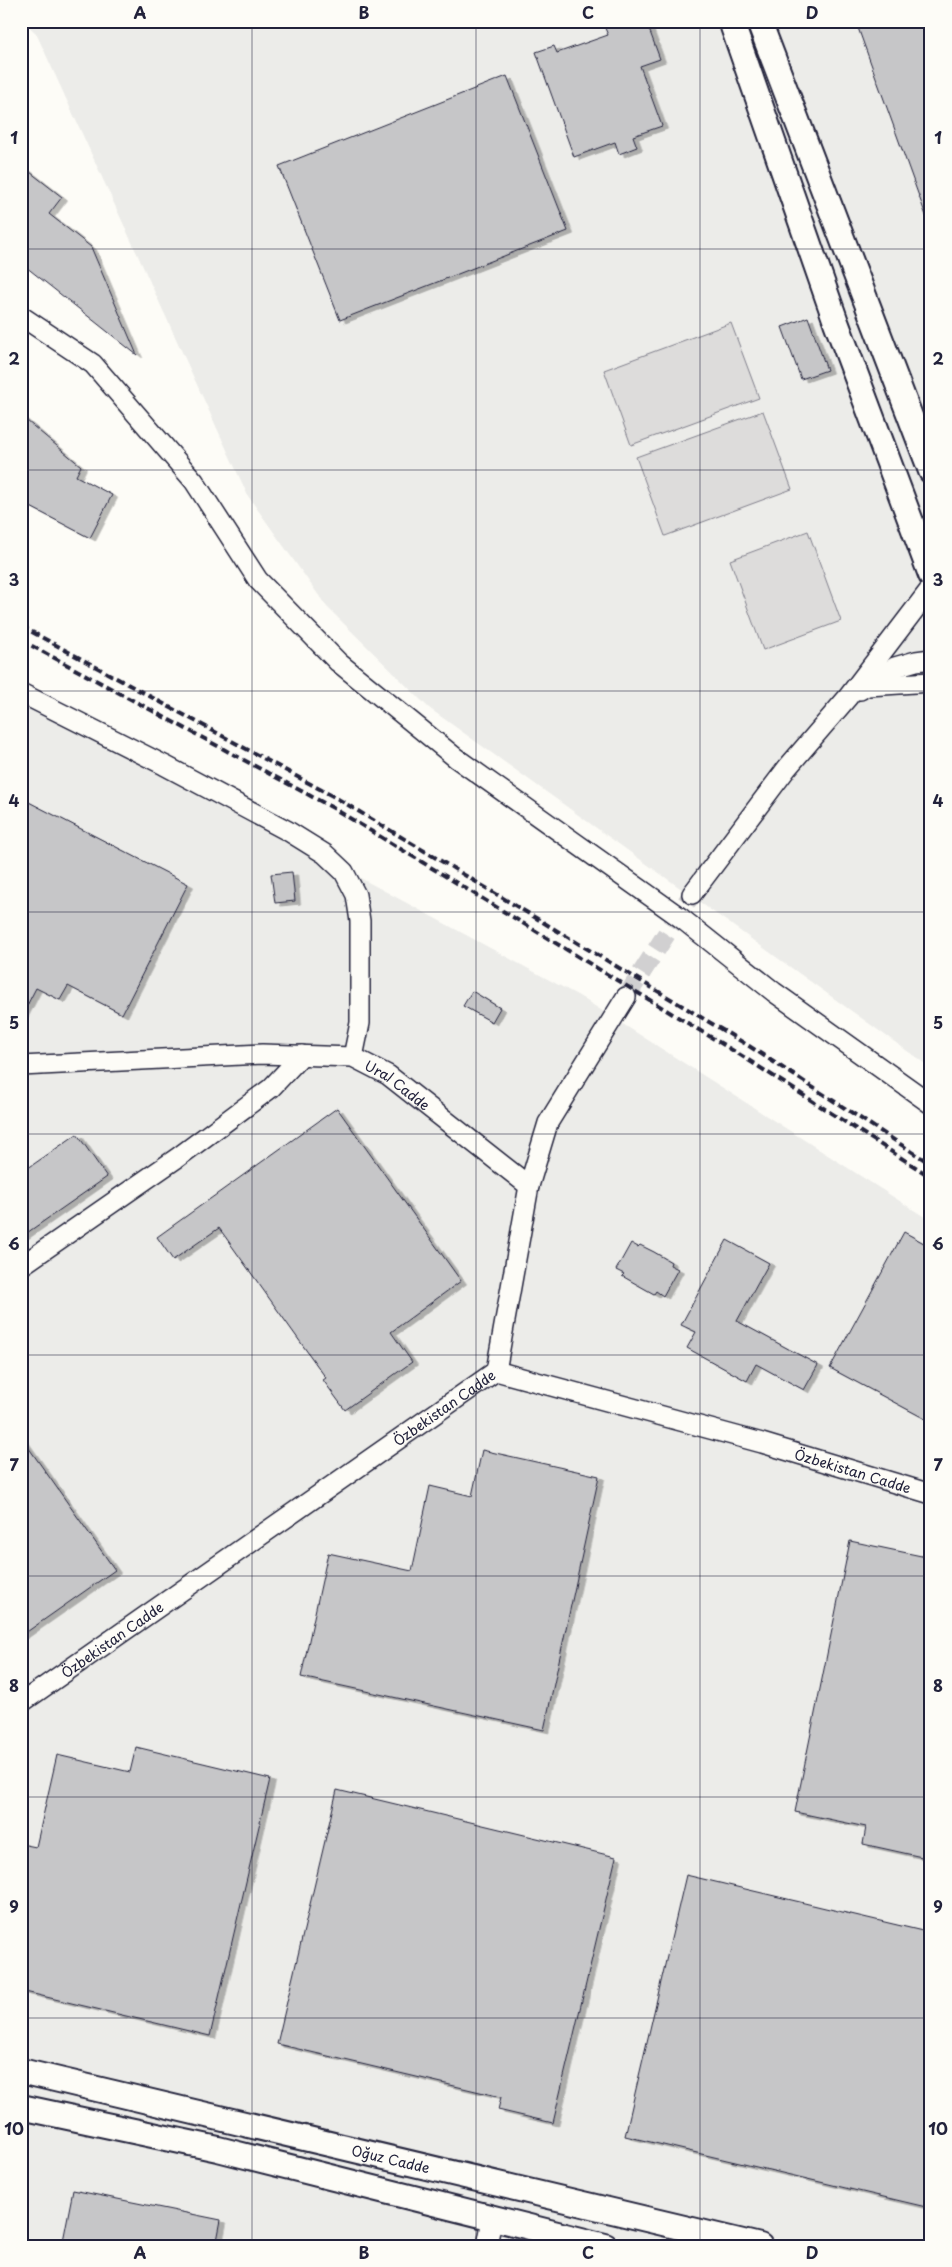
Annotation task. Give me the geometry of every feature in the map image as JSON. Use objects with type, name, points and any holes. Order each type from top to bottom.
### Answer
[{"type":"street","points":[[731,21],[836,322],[931,575]]},
{"type":"street","points":[[759,21],[931,471]]},
{"type":"street","points":[[21,316],[92,364],[194,481],[258,580],[338,662],[456,758],[681,918],[774,992],[931,1104]]},
{"type":"street","points":[[692,894],[787,768],[848,697],[931,588]]},
{"type":"street","points":[[848,697],[895,667],[931,659]]},
{"type":"street","points":[[868,686],[926,686]]},
{"type":"street","points":[[21,694],[164,764],[288,831],[325,854],[344,872],[356,895],[360,921],[360,1022],[352,1057]]},
{"type":"street","points":[[496,1371],[529,1186],[548,1123],[626,997]]},
{"type":"street","name":"Ural Cadde","points":[[21,1066],[262,1054],[352,1057],[388,1075],[529,1186]]},
{"type":"street","points":[[21,1266],[177,1158],[263,1094],[302,1055]]},
{"type":"street","name":"Özbekistan Cadde","points":[[21,1703],[496,1371],[762,1443],[931,1494]]},
{"type":"street","name":"Oğuz Cadde","points":[[21,2071],[760,2246]]},
{"type":"street","points":[[21,2107],[218,2149],[605,2246]]},
{"type":"street","points":[[487,2246],[492,2219]]},
{"type":"shaded area","points":[[23,21],[931,21],[931,1068],[429,708],[327,607],[248,496],[36,33]]},
{"type":"shaded area","points":[[731,323],[759,398],[631,445],[604,370]]},
{"type":"shaded area","points":[[763,411],[792,489],[665,536],[636,457]]},
{"type":"shaded area","points":[[808,531],[841,621],[763,650],[730,560]]},
{"type":"shaded area","points":[[21,702],[164,772],[579,996],[931,1221],[931,2246],[21,2246]]},
{"type":"building","points":[[617,21],[623,21],[626,28],[646,21],[660,59],[640,66],[662,126],[633,136],[637,147],[619,154],[615,142],[574,157],[536,52],[554,46],[557,53],[608,35],[604,26]]},
{"type":"building","points":[[868,21],[931,21],[931,224],[929,224],[857,25]]},
{"type":"building","points":[[507,76],[568,231],[340,320],[279,166]]},
{"type":"building","points":[[21,165],[62,197],[49,214],[91,247],[137,355],[21,263]]},
{"type":"building","points":[[808,317],[827,370],[801,379],[782,327]]},
{"type":"building","points":[[21,416],[81,466],[76,476],[112,495],[90,538],[21,502]]},
{"type":"building","points":[[21,798],[188,884],[122,1014],[68,986],[60,1000],[36,988],[21,1017]]},
{"type":"building","points":[[292,872],[295,901],[275,903],[271,874]]},
{"type":"building","points":[[472,991],[500,1008],[492,1022],[463,1006]]},
{"type":"building","points":[[337,1108],[461,1281],[391,1332],[412,1362],[345,1410],[323,1380],[326,1378],[219,1228],[173,1260],[157,1237]]},
{"type":"building","points":[[77,1134],[107,1177],[21,1237],[21,1173]]},
{"type":"building","points":[[904,1232],[931,1247],[931,1336],[924,1349],[931,1353],[931,1422],[830,1368]]},
{"type":"building","points":[[727,1240],[769,1263],[737,1321],[818,1365],[804,1390],[756,1364],[747,1381],[687,1348],[696,1332],[681,1325]]},
{"type":"building","points":[[631,1243],[654,1252],[671,1262],[670,1265],[678,1269],[663,1296],[656,1291],[654,1294],[622,1276],[624,1274],[616,1270]]},
{"type":"building","points":[[21,1437],[115,1570],[21,1636]]},
{"type":"building","points":[[482,1450],[599,1476],[544,1730],[301,1677],[328,1553],[412,1571],[430,1486],[472,1496]]},
{"type":"building","points":[[850,1541],[931,1558],[931,1859],[863,1844],[866,1827],[795,1812]]},
{"type":"building","points":[[136,1747],[270,1779],[210,2036],[21,1991],[21,1844],[36,1847],[57,1755],[130,1772]]},
{"type":"building","points":[[337,1790],[616,1857],[553,2123],[498,2110],[501,2097],[277,2044]]},
{"type":"building","points":[[686,1875],[931,1933],[931,2186],[926,2207],[625,2136]]},
{"type":"building","points":[[73,2190],[221,2220],[216,2246],[62,2246]]},
{"type":"tunnel","points":[[626,997],[692,894]]},
{"type":"railway","points":[[21,626],[338,799],[749,1046],[931,1164]]},
{"type":"railway","points":[[21,640],[333,808],[742,1056],[931,1177]]}]
